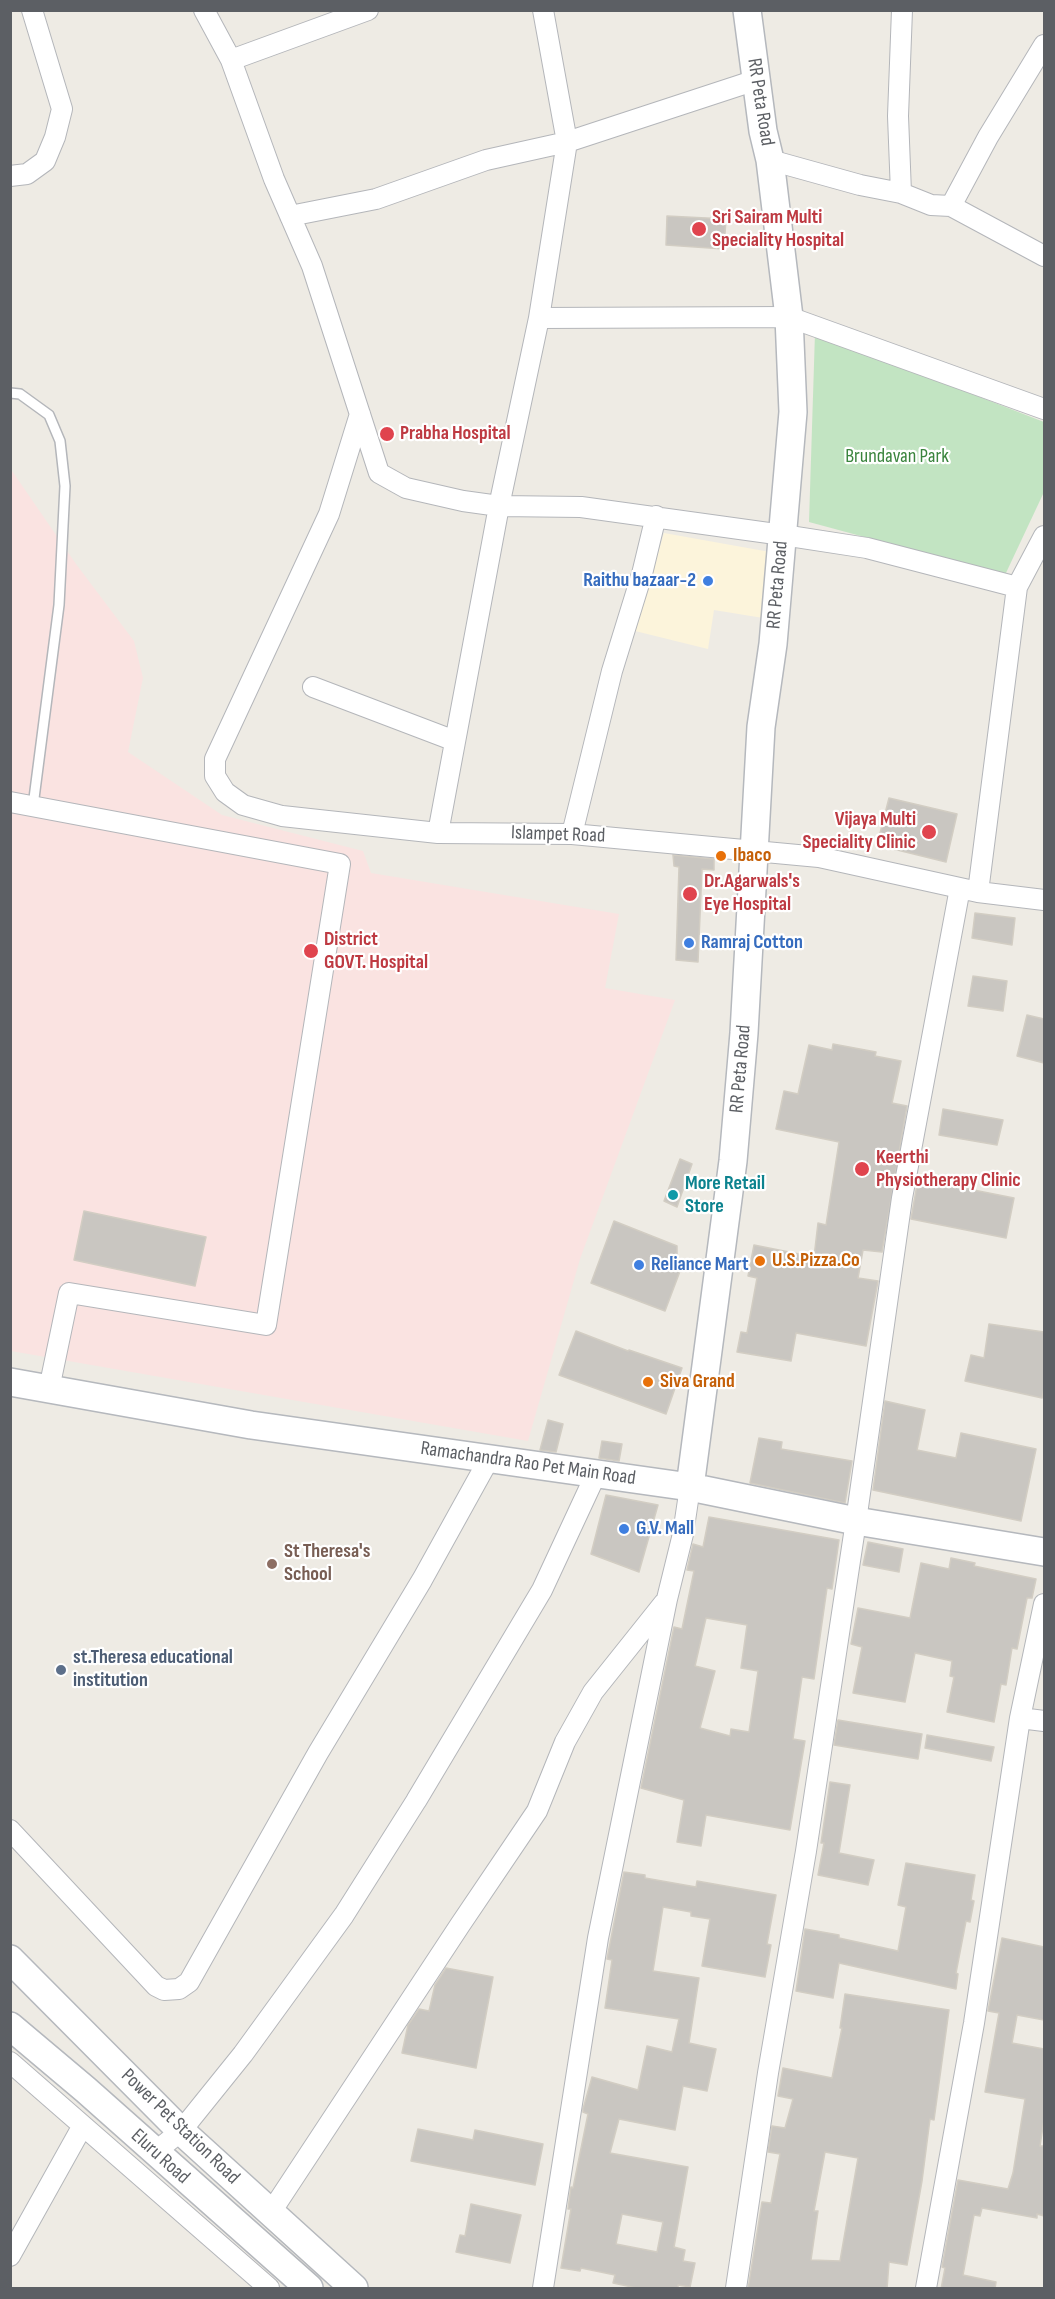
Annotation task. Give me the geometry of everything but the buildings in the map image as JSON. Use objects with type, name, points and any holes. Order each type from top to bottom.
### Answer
[{"type":"street","points":[[10,176],[27,174],[45,161],[55,137],[62,109],[32,10]]},
{"type":"street","points":[[204,10],[231,60],[274,179],[312,266],[379,473],[406,488],[499,506],[581,507],[867,548],[1017,587]]},
{"type":"street","points":[[231,60],[368,10]]},
{"type":"street","points":[[438,833],[499,506],[539,318],[567,142],[543,10]]},
{"type":"street","name":"RR Peta Road","points":[[690,1487],[733,1161],[744,1033],[761,727],[773,644],[793,412],[789,317],[770,160],[747,10]]},
{"type":"street","points":[[901,193],[898,116],[902,10]]},
{"type":"street","points":[[951,206],[988,137],[1037,74],[1044,45]]},
{"type":"street","points":[[290,216],[376,199],[486,160],[567,142],[756,80]]},
{"type":"street","points":[[770,160],[860,185],[901,193],[931,205],[951,206],[1044,256]]},
{"type":"street","points":[[539,318],[789,317],[1044,409]]},
{"type":"street","name":"Islampet Road","points":[[360,414],[329,514],[215,759],[215,776],[225,792],[243,804],[282,816],[438,833],[572,834],[819,857],[969,890],[1044,900]]},
{"type":"street","points":[[572,834],[612,670],[642,574],[656,516]]},
{"type":"street","points":[[736,2289],[766,2084],[806,1851],[902,1198],[969,890],[1017,587],[1044,536]]},
{"type":"street","points":[[313,687],[455,741]]},
{"type":"street","points":[[10,802],[340,864],[266,1325],[69,1293],[49,1389]]},
{"type":"street","name":"Ramachandra Rao Pet Main Road","points":[[10,1382],[251,1425],[690,1487],[856,1521],[1044,1552]]},
{"type":"street","points":[[10,1830],[156,1986],[164,1990],[179,1989],[189,1982],[318,1753],[422,1580],[489,1459]]},
{"type":"street","points":[[173,2138],[243,2054],[356,1896],[416,1801],[542,1590],[596,1474]]},
{"type":"street","points":[[543,2289],[598,1938],[667,1599],[683,1534],[690,1487]]},
{"type":"street","points":[[271,2212],[460,1924],[537,1812],[565,1742],[593,1692],[667,1599]]},
{"type":"street","points":[[926,2289],[975,2023],[1020,1718],[1044,1604]]},
{"type":"street","points":[[1020,1718],[1044,1721]]},
{"type":"street","name":"Power Pet Station Road","points":[[10,1959],[173,2138],[271,2212],[354,2289]]},
{"type":"street","name":"Eluru Road","points":[[10,2026],[86,2090],[309,2289]]},
{"type":"street","points":[[10,2062],[82,2127],[140,2167],[269,2289]]},
{"type":"street","points":[[10,2256],[82,2127]]},
{"type":"lane","points":[[10,393],[20,394],[49,415],[60,441],[65,486],[59,605],[33,806]]},
{"type":"shaded area","name":"District GOVT. Hospital","points":[[10,468],[76,564],[134,641],[143,678],[128,752],[222,815],[363,851],[371,873],[619,914],[605,988],[675,1000],[580,1259],[528,1441],[11,1351]]},
{"type":"shaded area","name":"Raithu bazaar-2","points":[[664,533],[770,552],[763,618],[714,610],[708,649],[635,631]]},
{"type":"green space","name":"Brundavan Park","points":[[815,333],[1044,422],[1044,492],[1005,575],[809,522]]},
{"type":"place","name":"Sri Sairam Multi Speciality Hospital","points":[[699,229]]},
{"type":"place","name":"Prabha Hospital","points":[[387,434]]},
{"type":"place","name":"Raithu bazaar-2","points":[[708,581]]},
{"type":"place","name":"Vijaya Multi Speciality Clinic","points":[[929,832]]},
{"type":"place","name":"Ibaco","points":[[721,856]]},
{"type":"place","name":"Dr.Agarwals's Eye Hospital","points":[[690,894]]},
{"type":"place","name":"Ramraj Cotton","points":[[689,943]]},
{"type":"place","name":"District GOVT. Hospital","points":[[311,951]]},
{"type":"place","name":"Keerthi Physiotherapy Clinic","points":[[862,1169]]},
{"type":"place","name":"More Retail Store","points":[[673,1195]]},
{"type":"place","name":"U.S.Pizza.Co","points":[[760,1261]]},
{"type":"place","name":"Reliance Mart","points":[[639,1265]]},
{"type":"place","name":"Siva Grand","points":[[648,1382]]},
{"type":"place","name":"G.V. Mall","points":[[624,1529]]},
{"type":"place","name":"St Theresa's School","points":[[272,1564]]},
{"type":"place","name":"st.Theresa educational institution","points":[[61,1670]]}]
